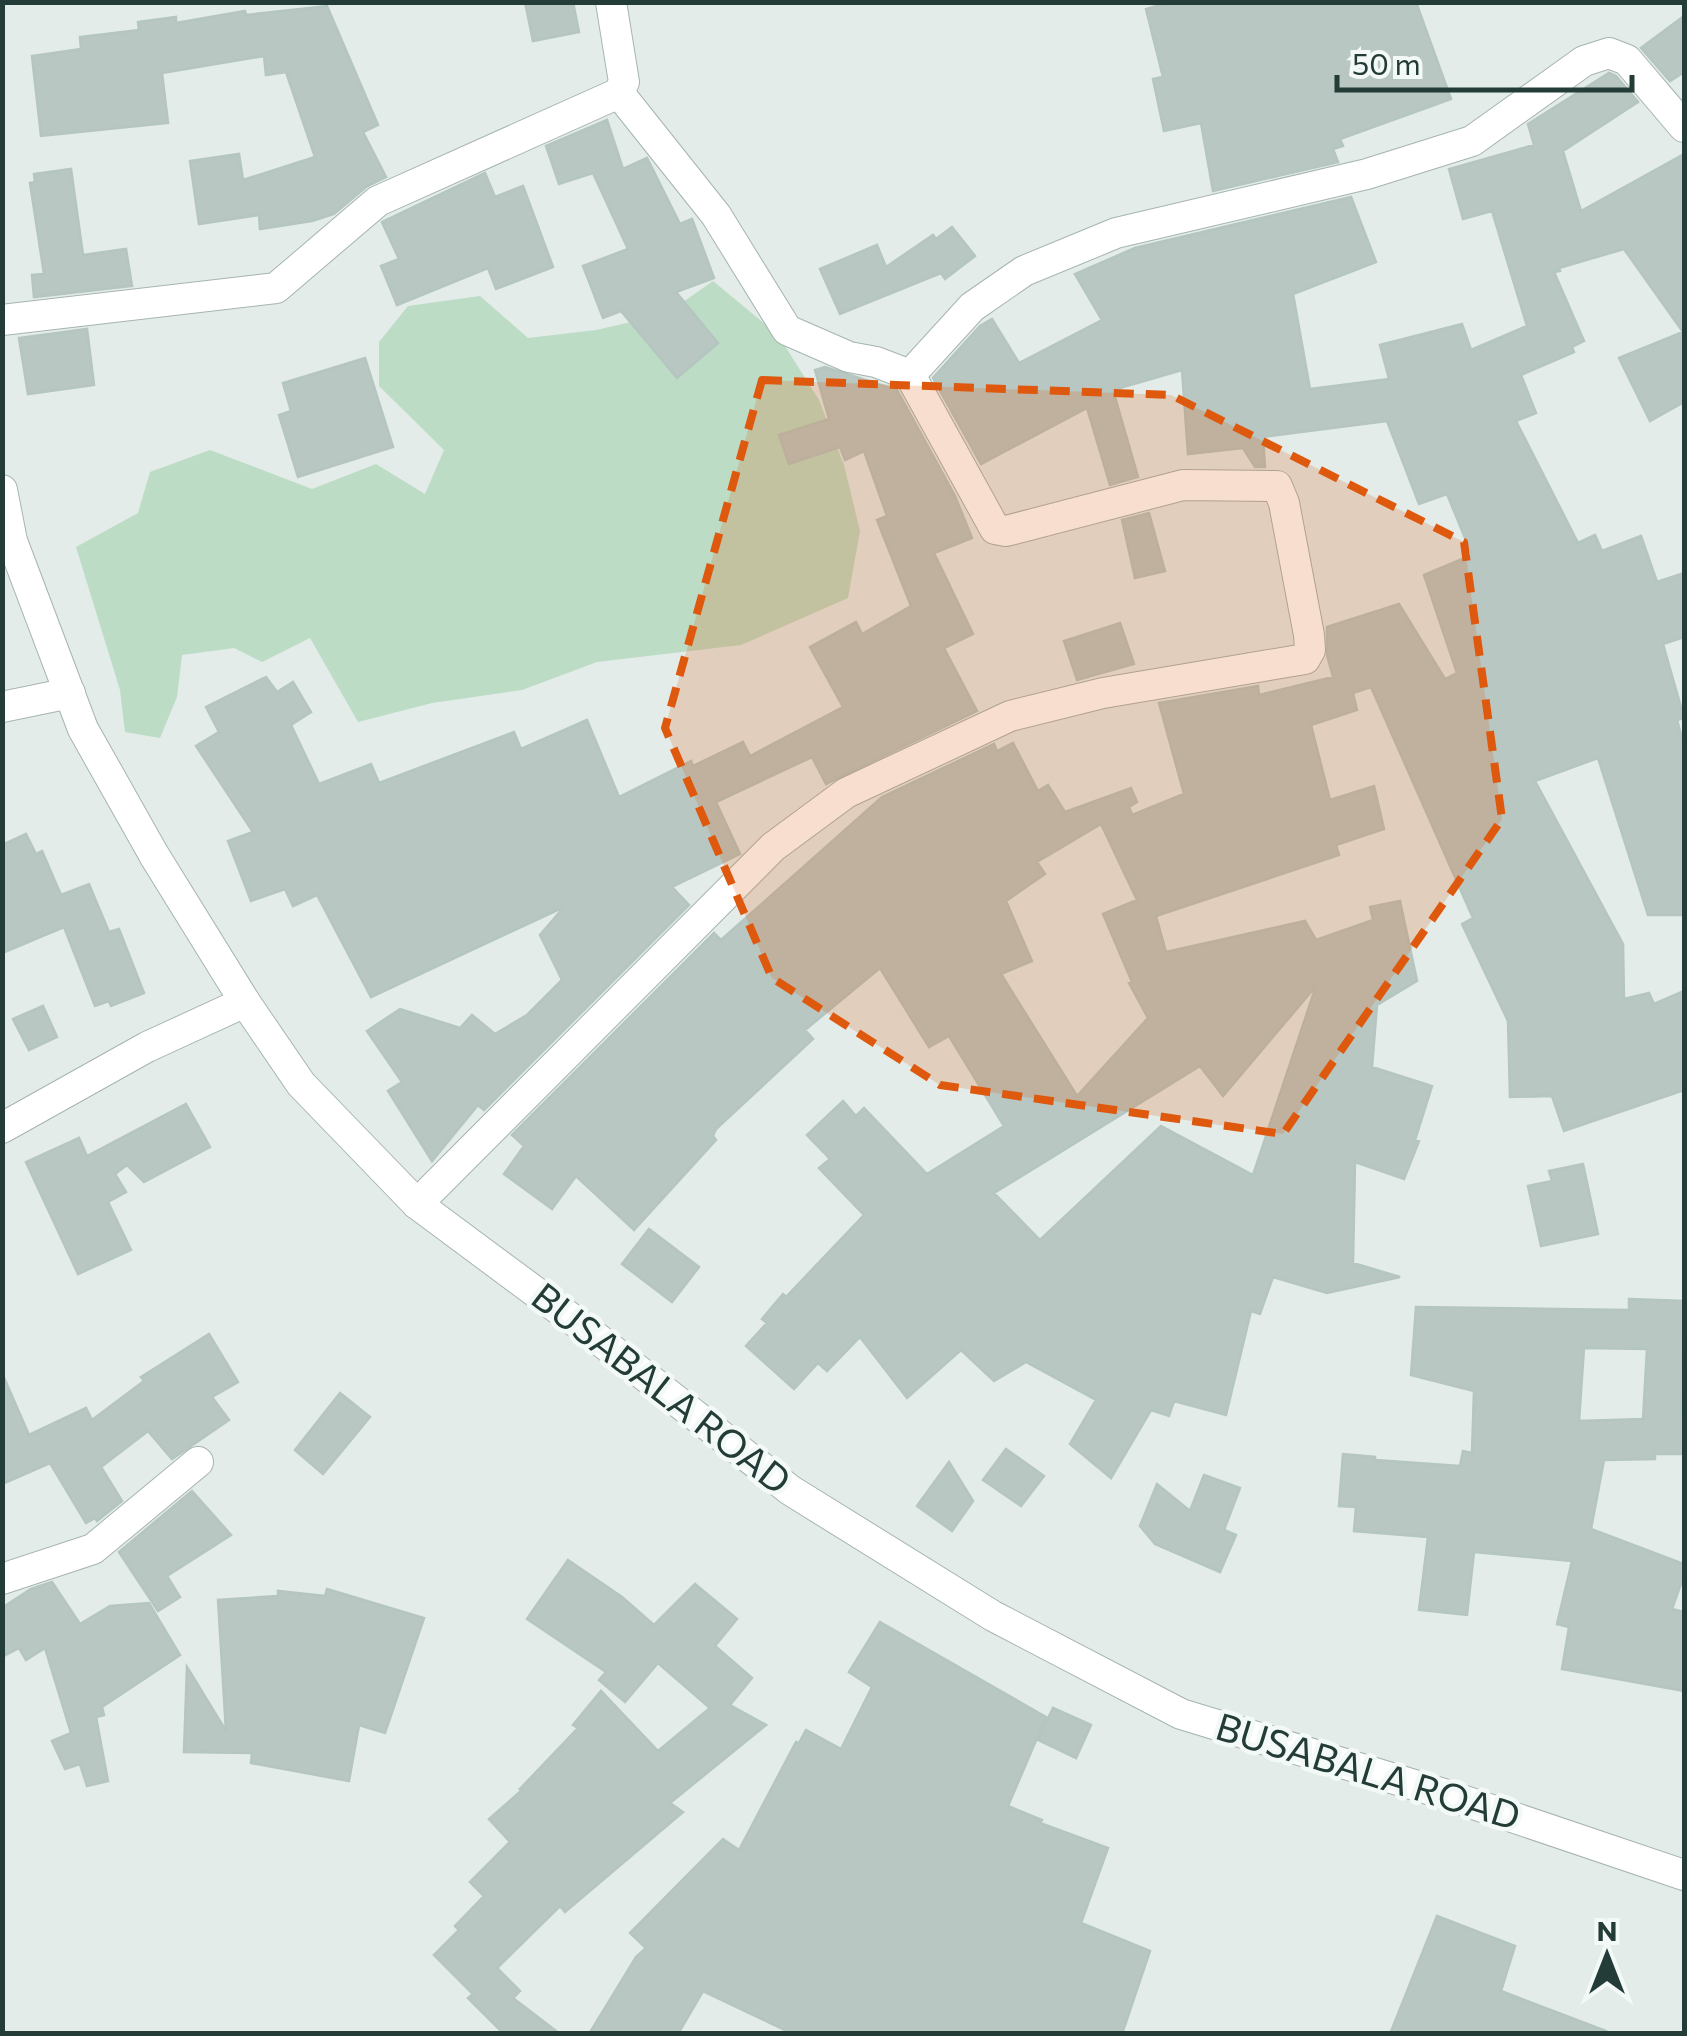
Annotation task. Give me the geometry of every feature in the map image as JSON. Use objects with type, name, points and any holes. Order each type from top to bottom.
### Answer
[{"type":"street","points":[[2,320],[276,288],[378,201],[618,93],[624,82],[611,2]]},
{"type":"street","points":[[910,375],[972,306],[1024,271],[1116,233],[1367,174],[1472,141],[1584,61],[1609,53],[1627,60],[1684,127]]},
{"type":"street","points":[[417,1204],[773,847],[846,792],[1010,716],[1103,694],[1305,659],[1308,655],[1309,635],[1284,502],[1277,486],[1183,485],[1006,530],[995,529],[910,375],[850,357],[787,330],[716,215],[618,93]]},
{"type":"street","name":"BUSABALA ROAD","points":[[2,490],[12,541],[84,729],[145,839],[245,1002],[301,1084],[417,1204],[588,1330],[790,1490],[993,1616],[1180,1714],[1444,1794],[1684,1875]]},
{"type":"street","points":[[2,708],[70,693]]},
{"type":"street","points":[[2,1128],[147,1047],[245,1002]]},
{"type":"street","points":[[2,1579],[92,1549],[198,1462]]},
{"type":"highlighted area","points":[[762,380],[1171,395],[1464,542],[1502,819],[1283,1134],[940,1085],[772,978],[665,728]]},
{"type":"green space","points":[[713,281],[778,335],[819,400],[844,465],[860,531],[848,598],[741,645],[597,662],[522,690],[432,703],[358,722],[310,638],[262,662],[234,648],[182,655],[177,697],[160,738],[125,732],[120,690],[76,547],[138,513],[150,472],[210,450],[312,489],[376,464],[425,494],[444,450],[379,386],[379,342],[408,306],[480,296],[528,338],[596,330],[666,314]]},
{"type":"building","points":[[525,2],[573,2],[579,32],[533,41]]},
{"type":"building","points":[[1170,2],[1416,2],[1451,99],[1340,139],[1343,146],[1333,149],[1338,162],[1213,191],[1201,123],[1164,131],[1153,79],[1163,77],[1146,9]]},
{"type":"building","points":[[327,6],[378,125],[363,132],[386,177],[366,187],[334,214],[260,229],[259,215],[199,224],[190,161],[239,154],[243,180],[315,157],[286,72],[266,75],[264,56],[162,73],[168,123],[41,136],[32,56],[81,49],[80,37],[139,30],[138,22],[176,17],[176,23],[245,11],[246,15]]},
{"type":"building","points":[[1684,16],[1684,72],[1670,81],[1641,48]]},
{"type":"building","points":[[1609,73],[1638,102],[1563,151],[1581,211],[1684,154],[1684,402],[1650,421],[1619,358],[1683,332],[1624,249],[1554,272],[1584,341],[1572,347],[1574,352],[1521,375],[1536,413],[1516,421],[1578,543],[1595,535],[1602,551],[1641,536],[1657,582],[1684,573],[1684,637],[1663,644],[1684,718],[1677,720],[1684,746],[1684,915],[1648,915],[1598,758],[1535,781],[1623,944],[1624,999],[1649,993],[1654,1004],[1684,991],[1684,1090],[1564,1131],[1552,1096],[1510,1097],[1508,1021],[1462,924],[1473,918],[1371,687],[1353,693],[1357,710],[1311,725],[1330,800],[1374,786],[1384,829],[1336,845],[1339,855],[1156,916],[1166,952],[1305,921],[1316,940],[1373,920],[1370,907],[1400,901],[1417,981],[1377,1005],[1372,1067],[1432,1086],[1415,1140],[1419,1141],[1404,1179],[1355,1162],[1353,1263],[1400,1277],[1327,1293],[1273,1277],[1260,1314],[1251,1311],[1226,1415],[1174,1401],[1169,1416],[1151,1410],[1111,1478],[1070,1444],[1096,1400],[1026,1362],[994,1381],[961,1350],[907,1398],[860,1337],[827,1371],[818,1363],[794,1389],[746,1346],[767,1323],[762,1319],[783,1294],[786,1297],[864,1215],[819,1168],[830,1159],[807,1135],[843,1101],[856,1116],[864,1108],[927,1174],[1004,1126],[949,1036],[929,1047],[880,968],[805,1030],[813,1039],[716,1129],[716,1140],[634,1230],[576,1176],[552,1209],[504,1174],[524,1146],[512,1135],[714,933],[721,940],[882,797],[994,744],[997,751],[1013,743],[1038,791],[1048,785],[1065,812],[1131,788],[1137,802],[1129,807],[1132,815],[1184,794],[1159,703],[1258,686],[1259,695],[1333,677],[1327,655],[1327,627],[1399,604],[1445,679],[1457,673],[1424,575],[1472,555],[1447,494],[1419,504],[1387,421],[1263,437],[1265,467],[1255,467],[1243,448],[1188,454],[1182,370],[1113,390],[1138,477],[1110,485],[1087,408],[981,464],[933,378],[980,326],[992,319],[1019,363],[1102,320],[1075,274],[1135,248],[1351,197],[1376,262],[1293,294],[1310,389],[1389,379],[1380,345],[1462,324],[1471,350],[1527,326],[1492,211],[1463,219],[1449,169],[1534,145],[1528,124]],"holes":[[[1101,824],[1137,900],[1103,914],[1132,982],[1129,983],[1148,1018],[1077,1096],[1001,974],[1032,961],[1006,901],[1045,874],[1037,862]],[[1316,986],[1253,1175],[1161,1126],[1040,1240],[994,1193],[1200,1066],[1223,1096]]]},
{"type":"building","points":[[607,120],[623,169],[647,158],[680,224],[692,219],[714,278],[676,292],[718,343],[677,378],[621,311],[603,318],[583,266],[628,249],[593,173],[559,184],[546,146]]},
{"type":"building","points":[[71,169],[83,255],[126,249],[132,286],[34,297],[32,275],[44,274],[30,183],[35,182],[34,174]]},
{"type":"building","points":[[485,173],[495,197],[523,186],[553,267],[496,289],[488,268],[397,305],[381,266],[399,259],[382,222]]},
{"type":"building","points":[[952,227],[975,256],[945,279],[941,273],[840,314],[820,269],[877,245],[886,267],[933,235],[936,239]]},
{"type":"building","points":[[87,329],[94,385],[28,394],[19,338]]},
{"type":"building","points":[[365,358],[393,447],[298,477],[279,415],[291,411],[283,383]]},
{"type":"building","points":[[825,367],[897,390],[955,496],[972,538],[934,553],[973,634],[944,648],[977,711],[826,784],[812,757],[716,802],[740,854],[672,887],[689,905],[484,1110],[478,1105],[432,1161],[388,1091],[402,1082],[367,1031],[400,1009],[460,1028],[472,1015],[495,1034],[527,1015],[562,980],[540,935],[564,907],[371,997],[317,895],[293,906],[285,889],[251,901],[228,841],[253,832],[196,746],[219,732],[206,707],[266,677],[277,692],[293,682],[311,712],[291,725],[319,784],[371,764],[379,783],[514,732],[521,749],[587,720],[619,797],[691,761],[693,766],[743,742],[750,756],[843,707],[810,647],[856,622],[862,634],[911,606],[877,520],[887,516],[864,451],[845,460],[840,447],[789,464],[779,435],[829,419],[815,370]]},
{"type":"building","points":[[1149,513],[1165,571],[1135,578],[1122,520]]},
{"type":"building","points":[[1120,623],[1134,664],[1077,680],[1064,641]]},
{"type":"building","points":[[26,834],[36,854],[42,851],[61,895],[89,884],[109,932],[119,929],[144,993],[111,1006],[109,1001],[95,1006],[64,927],[2,953],[2,845]]},
{"type":"building","points":[[43,1006],[57,1037],[29,1050],[13,1019]]},
{"type":"building","points":[[186,1104],[210,1147],[144,1182],[127,1165],[115,1174],[126,1192],[108,1202],[131,1250],[78,1274],[26,1162],[79,1138],[87,1156]]},
{"type":"building","points":[[1583,1164],[1598,1234],[1541,1246],[1528,1186],[1552,1181],[1549,1171]]},
{"type":"building","points":[[649,1229],[699,1267],[672,1302],[622,1264]]},
{"type":"building","points":[[1629,1299],[1684,1301],[1684,1454],[1604,1460],[1591,1529],[1684,1564],[1672,1609],[1684,1612],[1684,1691],[1562,1669],[1569,1627],[1557,1624],[1572,1561],[1474,1552],[1467,1615],[1419,1610],[1428,1537],[1354,1531],[1356,1507],[1339,1506],[1343,1454],[1460,1466],[1463,1451],[1472,1453],[1474,1391],[1411,1375],[1416,1307],[1629,1310]],"holes":[[[1584,1348],[1647,1349],[1643,1419],[1579,1421]]]},
{"type":"building","points":[[209,1334],[238,1382],[212,1397],[229,1420],[172,1459],[148,1431],[101,1467],[122,1501],[97,1521],[95,1518],[86,1523],[50,1463],[2,1484],[2,1373],[29,1435],[86,1408],[92,1420],[144,1381],[141,1377]]},
{"type":"building","points":[[340,1393],[370,1417],[323,1474],[295,1450]]},
{"type":"building","points":[[1006,1449],[1044,1476],[1021,1506],[983,1480]]},
{"type":"building","points":[[949,1462],[973,1501],[952,1531],[917,1506]]},
{"type":"building","points":[[1204,1475],[1240,1488],[1224,1530],[1236,1535],[1220,1572],[1155,1544],[1140,1526],[1157,1484],[1190,1511]]},
{"type":"building","points":[[192,1491],[231,1535],[167,1576],[180,1597],[158,1611],[119,1552]]},
{"type":"building","points":[[568,1560],[622,1597],[654,1625],[695,1584],[737,1619],[715,1646],[752,1678],[730,1705],[766,1725],[670,1803],[683,1812],[565,1912],[560,1906],[497,1968],[520,1991],[513,1998],[560,2034],[504,2034],[468,1998],[473,1994],[434,1955],[484,1896],[470,1882],[510,1842],[489,1819],[522,1790],[578,1728],[573,1725],[601,1691],[658,1751],[710,1708],[658,1663],[625,1702],[599,1680],[606,1672],[527,1619]]},
{"type":"building","points":[[52,1582],[80,1624],[110,1606],[149,1603],[180,1655],[102,1707],[104,1715],[96,1717],[108,1781],[87,1786],[80,1764],[65,1769],[52,1741],[71,1733],[45,1648],[26,1660],[19,1648],[2,1657],[2,1608],[31,1589]]},
{"type":"building","points":[[327,1589],[424,1618],[385,1733],[359,1725],[349,1781],[251,1763],[252,1753],[184,1752],[187,1667],[226,1731],[218,1600],[278,1596],[278,1591],[325,1596]]},
{"type":"building","points":[[880,1622],[1046,1717],[1008,1806],[1042,1820],[1040,1823],[1108,1848],[1081,1923],[1150,1951],[1122,2034],[793,2034],[703,1991],[678,2034],[589,2034],[636,1957],[646,1948],[630,1933],[723,1839],[739,1850],[806,1730],[841,1749],[872,1687],[849,1672]]},
{"type":"building","points":[[1053,1708],[1091,1725],[1076,1758],[1038,1740]]},
{"type":"building","points":[[1437,1916],[1515,1946],[1501,1991],[1606,2031],[1605,2034],[1390,2034]]}]
